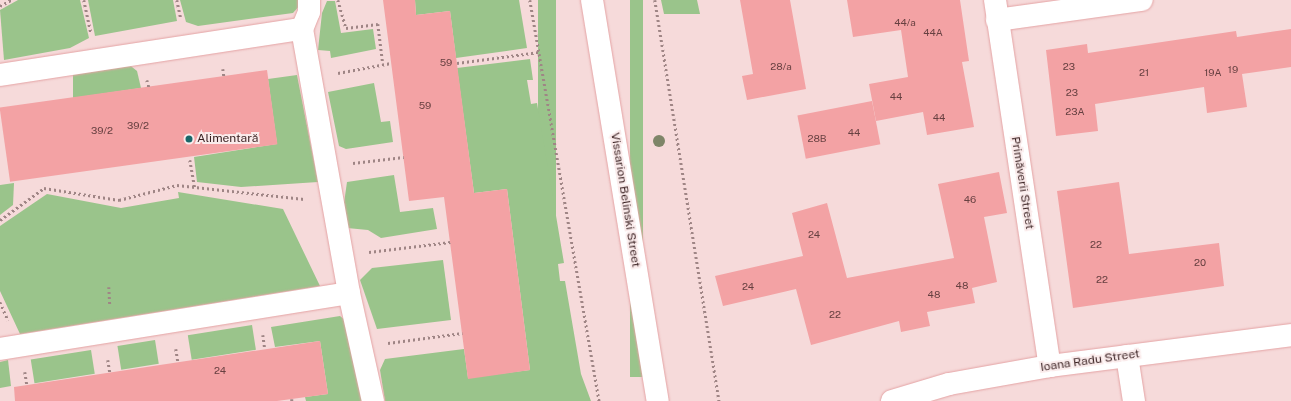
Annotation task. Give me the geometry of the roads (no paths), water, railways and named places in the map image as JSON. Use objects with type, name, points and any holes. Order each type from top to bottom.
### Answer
[{"type":"street","points":[[309,0],[309,12],[302,29],[349,293],[373,401]]},
{"type":"street","name":"Vissarion Belinski Street","points":[[592,0],[658,401]]},
{"type":"street","points":[[996,10],[1142,0]]},
{"type":"street","name":"Primăverii Street","points":[[996,10],[1050,366]]},
{"type":"street","points":[[0,75],[302,29]]},
{"type":"street","points":[[0,349],[349,293]]},
{"type":"street","name":"Ioana Radu Street","points":[[892,401],[949,384],[1050,366],[1291,335]]},
{"type":"street","points":[[1127,356],[1134,401]]},
{"type":"place","name":"Alimentară","points":[[189,139]]}]
